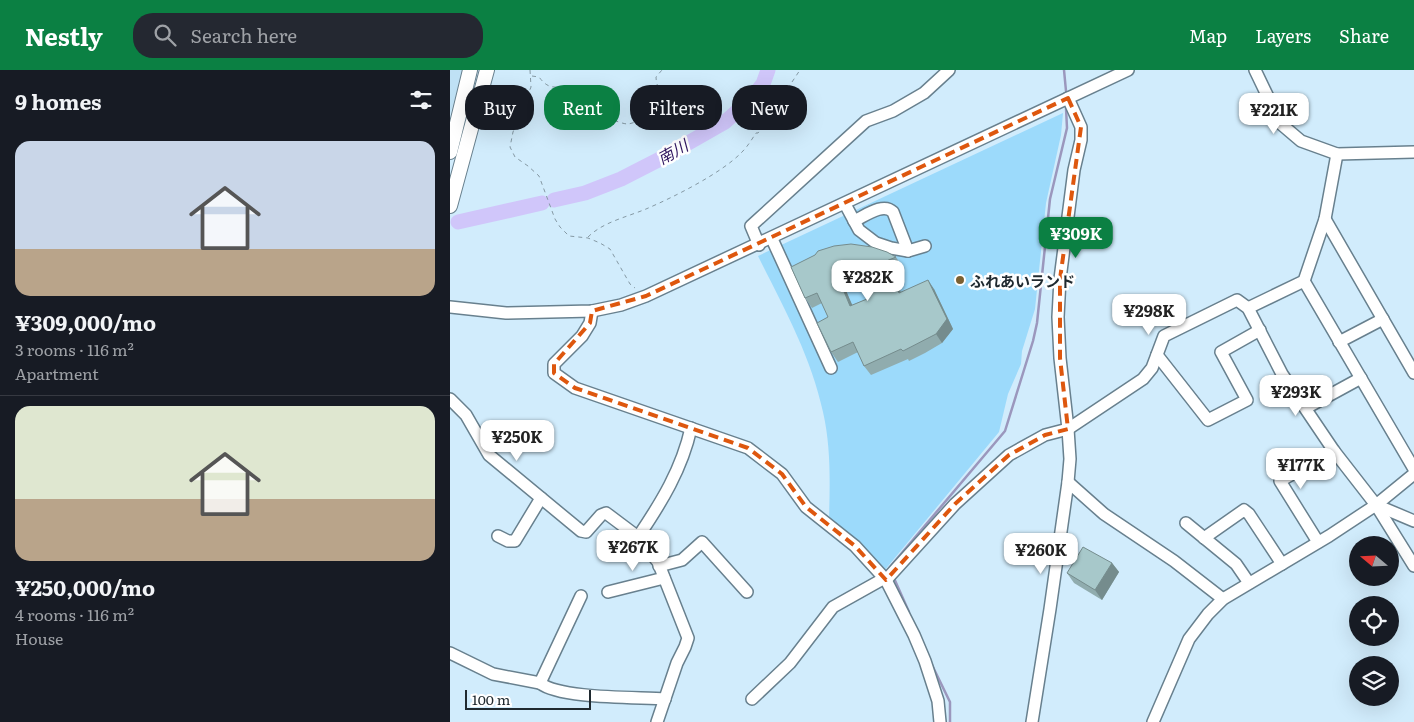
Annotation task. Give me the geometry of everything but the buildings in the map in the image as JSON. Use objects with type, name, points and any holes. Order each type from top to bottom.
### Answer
[{"type":"main road","points":[[450,152],[470,70]]},
{"type":"main road","points":[[450,206],[486,70]]},
{"type":"street","points":[[759,245],[751,226],[866,121],[893,111],[924,93],[949,70]]},
{"type":"street","points":[[450,308],[506,313],[592,311],[621,305],[646,296],[772,239],[1128,70]]},
{"type":"street","points":[[1255,70],[1280,124],[1301,141],[1337,154],[1414,152]]},
{"type":"street","points":[[1032,722],[1070,459],[1058,318],[1060,280],[1081,127],[1068,98]]},
{"type":"street","points":[[1248,308],[1304,281],[1325,219],[1337,154]]},
{"type":"street","points":[[845,204],[859,230],[876,243],[891,248],[908,250],[924,246]]},
{"type":"street","points":[[854,221],[882,208],[890,209],[893,212],[908,250]]},
{"type":"street","points":[[1325,219],[1413,367]]},
{"type":"street","points":[[772,239],[831,368]]},
{"type":"street","points":[[1304,281],[1414,470]]},
{"type":"street","points":[[752,699],[790,663],[833,608],[886,579],[955,504],[1009,454],[1045,435],[1068,429],[1143,379],[1152,368],[1164,336],[1237,300],[1248,308],[1282,374],[1334,451],[1376,505],[1414,566]]},
{"type":"street","points":[[592,311],[590,323],[582,336],[554,364],[554,373],[575,388],[748,448],[782,474],[806,506],[855,546],[886,579],[914,634],[925,661],[938,701],[940,722]]},
{"type":"street","points":[[1339,342],[1383,319]]},
{"type":"street","points":[[1157,355],[1208,420],[1247,400],[1221,352],[1260,330]]},
{"type":"street","points":[[1306,408],[1361,378]]},
{"type":"street","points":[[450,399],[466,415],[489,455],[584,532],[601,515],[606,513],[645,544],[659,566],[688,638],[676,664],[657,722]]},
{"type":"street","points":[[638,537],[673,481],[686,450],[691,428]]},
{"type":"street","points":[[1318,542],[1280,481],[1334,451]]},
{"type":"street","points":[[1153,722],[1189,639],[1208,614],[1223,599],[1376,505],[1414,474]]},
{"type":"street","points":[[1068,482],[1104,514],[1174,562],[1223,599]]},
{"type":"street","points":[[498,536],[508,541],[515,541],[541,498]]},
{"type":"street","points":[[1376,505],[1414,522]]},
{"type":"street","points":[[1204,538],[1244,510],[1249,514],[1282,564]]},
{"type":"street","points":[[1186,523],[1236,564],[1249,583]]},
{"type":"street","points":[[659,566],[682,560],[702,542],[747,592]]},
{"type":"street","points":[[608,592],[664,578]]},
{"type":"street","points":[[540,683],[581,596]]},
{"type":"street","points":[[450,653],[492,674],[540,683],[548,689],[575,694],[665,699]]},
{"type":"path","points":[[530,70],[532,76],[531,88],[512,132],[510,147],[515,157],[538,176],[560,228],[569,236],[588,238],[600,242],[610,250],[630,284],[646,296]]},
{"type":"path","points":[[532,76],[539,77],[545,85],[569,91],[583,104],[612,119],[629,124],[656,114],[661,107],[656,77],[662,70]]},
{"type":"path","points":[[588,238],[597,229],[651,207],[724,167],[743,151],[756,133],[758,133],[800,70]]},
{"type":"highlighted area","points":[[1068,98],[1081,127],[1060,279],[1060,358],[1068,429],[1045,435],[1009,455],[955,504],[886,580],[855,546],[806,507],[782,474],[748,448],[575,388],[554,373],[554,364],[590,323],[592,311],[646,296]]},
{"type":"shaded area","points":[[450,70],[463,70],[450,115]]},
{"type":"shaded area","points":[[1063,113],[1061,135],[1046,203],[1035,309],[1022,351],[1021,364],[1008,394],[999,432],[884,571],[829,519],[829,452],[826,425],[818,391],[804,351],[758,256]]},
{"type":"waterway","name":"南川","points":[[554,200],[585,193],[621,179],[725,122],[752,98],[763,84],[768,70]]},
{"type":"waterway","points":[[1064,70],[1066,91]]},
{"type":"waterway","points":[[891,571],[890,567],[1005,431],[1037,323],[1050,199],[1067,128],[1066,108]]},
{"type":"waterway","name":"南川","points":[[458,222],[542,203]]},
{"type":"waterway","points":[[893,576],[909,612]]},
{"type":"waterway","points":[[932,665],[950,702],[950,722]]},
{"type":"place","name":"ふれあいランド","points":[[960,280]]}]
